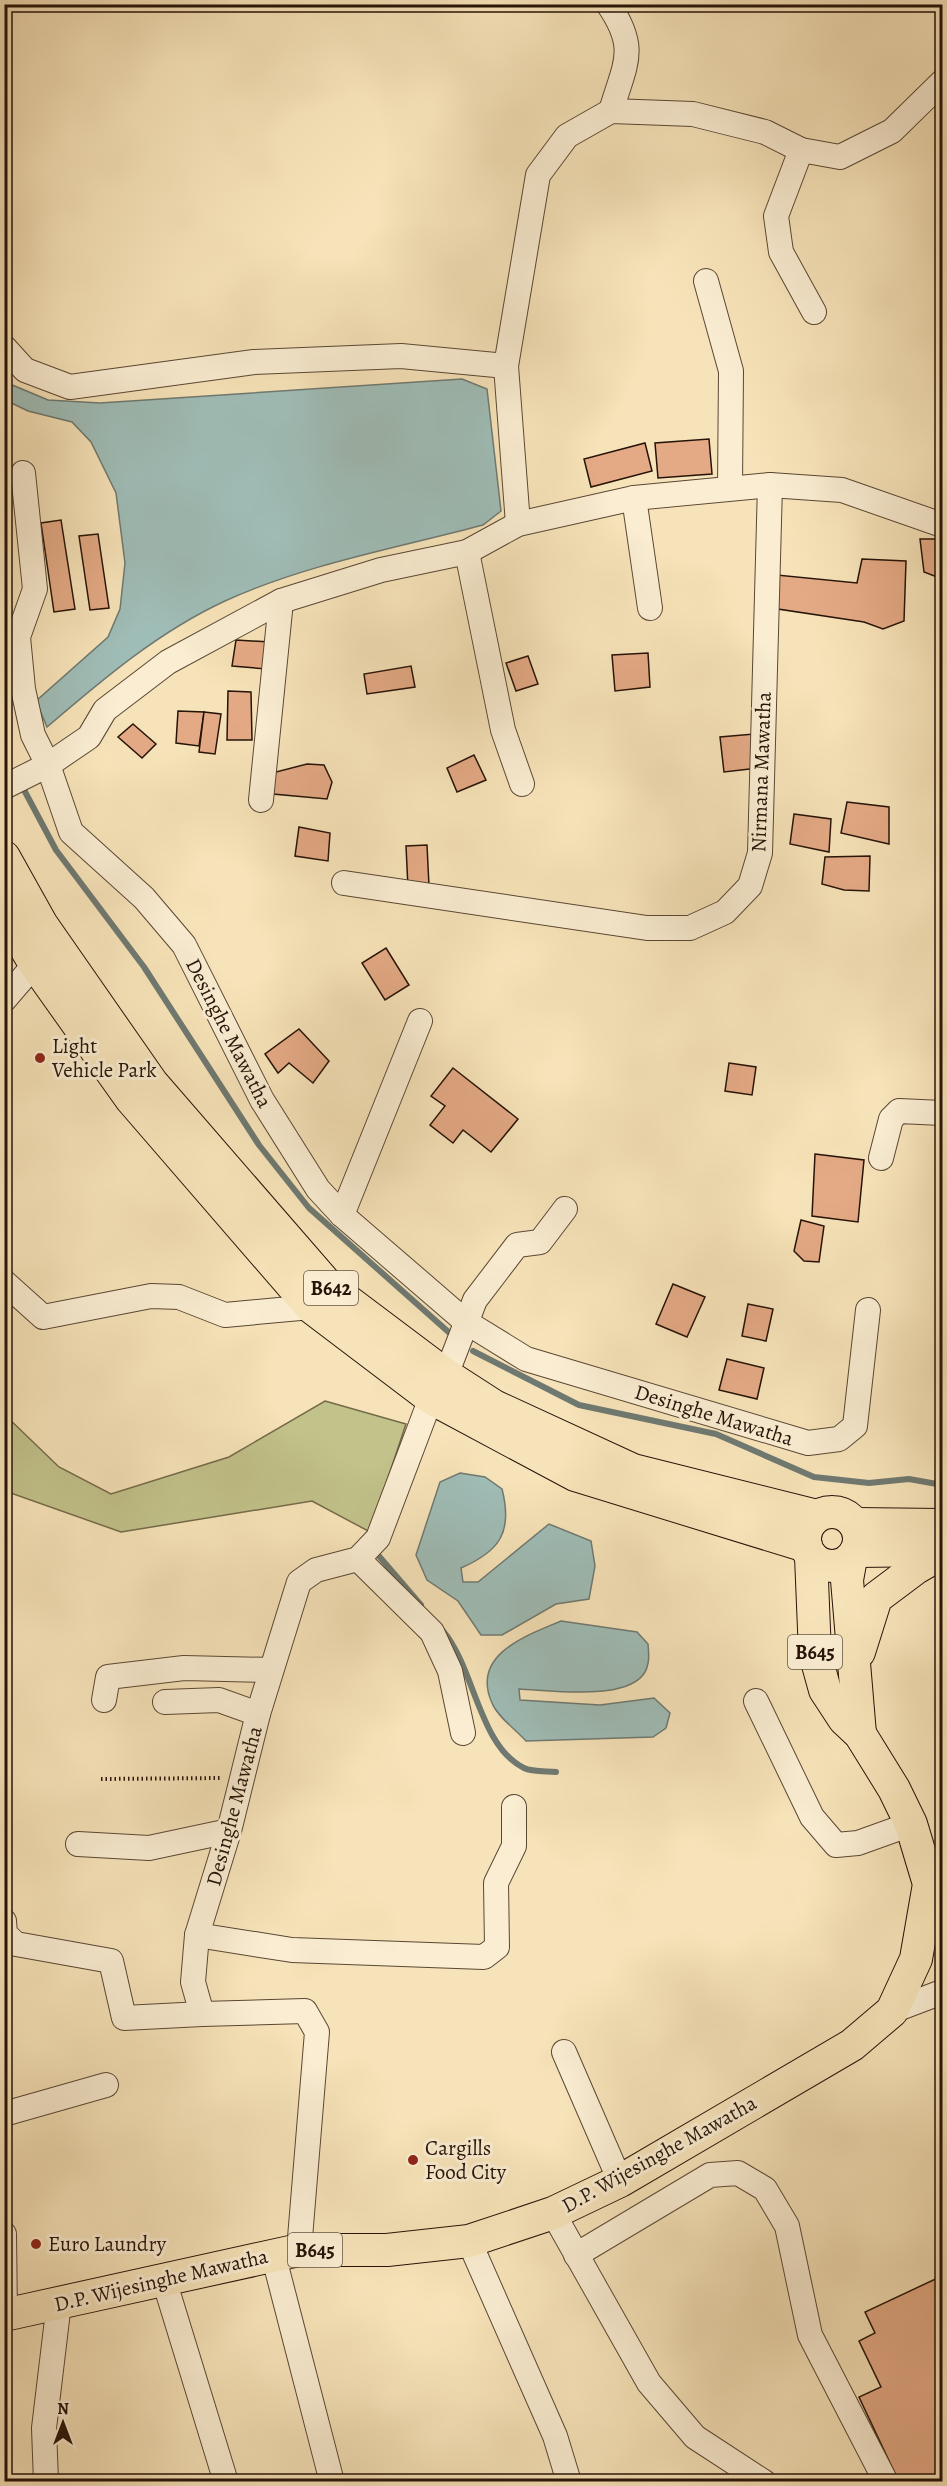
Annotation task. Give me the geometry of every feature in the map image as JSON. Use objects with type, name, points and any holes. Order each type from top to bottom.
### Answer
[{"type":"main road","name":"B642","points":[[4,856],[42,925],[160,1092],[330,1287],[439,1386],[494,1406],[633,1470],[817,1516]]},
{"type":"main road","name":"B642","points":[[4,912],[35,964],[131,1099],[311,1307],[439,1386],[575,1475],[808,1551]]},
{"type":"main road","points":[[854,1544],[842,1514],[833,1512],[817,1516],[806,1529],[808,1551],[827,1565],[836,1566],[854,1544],[942,1525]]},
{"type":"main road","points":[[854,1544],[942,1552]]},
{"type":"main road","name":"D.P. Wijesinghe Mawatha","points":[[854,1544],[847,1580],[860,1734]]},
{"type":"main road","name":"D.P. Wijesinghe Mawatha","points":[[5,2315],[286,2252],[387,2250],[469,2241],[553,2213],[620,2181],[852,2045],[892,2011],[916,1959],[929,1884],[911,1824],[894,1789],[860,1734],[844,1719],[825,1690],[815,1654],[808,1551]]},
{"type":"main road","points":[[855,1665],[876,1598],[942,1552]]},
{"type":"street","points":[[608,4],[621,23],[629,52],[611,111]]},
{"type":"street","points":[[519,524],[506,366],[538,176],[567,136],[611,111],[693,114],[765,132],[801,150],[840,157],[891,131],[942,82]]},
{"type":"street","points":[[801,150],[776,216],[781,252],[814,312]]},
{"type":"street","points":[[706,281],[731,371],[730,486]]},
{"type":"street","points":[[4,347],[25,370],[70,387],[254,362],[401,356],[506,366]]},
{"type":"street","name":"Desinghe Mawatha","points":[[23,473],[35,590],[18,637],[22,678],[33,735],[48,765],[71,832],[144,898],[184,945],[262,1101],[318,1189],[342,1215],[466,1322],[526,1359],[808,1443],[839,1439],[855,1426],[868,1310]]},
{"type":"street","points":[[4,787],[48,765],[89,737],[105,710],[168,662],[281,601],[381,570],[467,552],[519,524],[634,498],[730,486],[770,485],[842,490],[942,525]]},
{"type":"street","name":"Nirmana Mawatha","points":[[344,883],[647,928],[690,928],[725,912],[750,886],[760,853],[770,485]]},
{"type":"street","points":[[634,498],[650,608]]},
{"type":"street","points":[[467,552],[503,730],[522,784]]},
{"type":"street","points":[[261,800],[281,601]]},
{"type":"street","points":[[4,1000],[35,964]]},
{"type":"street","points":[[342,1215],[420,1021]]},
{"type":"street","points":[[881,1158],[891,1119],[899,1111],[942,1113]]},
{"type":"street","points":[[463,1733],[450,1671],[432,1632],[358,1559],[378,1538],[475,1300],[516,1245],[540,1242],[565,1209]]},
{"type":"street","points":[[4,1282],[43,1317],[152,1296],[179,1297],[225,1315],[311,1307]]},
{"type":"street","name":"Desinghe Mawatha","points":[[202,2014],[193,1983],[197,1935],[229,1832],[258,1714],[299,1582],[316,1570],[358,1559]]},
{"type":"street","points":[[104,1700],[108,1677],[184,1668],[271,1670]]},
{"type":"street","points":[[165,1702],[219,1700],[258,1714]]},
{"type":"street","points":[[756,1701],[812,1817],[836,1845],[858,1843],[911,1824]]},
{"type":"street","points":[[197,1935],[292,1950],[484,1957],[497,1947],[496,1883],[514,1846],[514,1807]]},
{"type":"street","points":[[78,1844],[149,1848],[229,1832]]},
{"type":"street","points":[[4,1922],[5,1934],[16,1944],[111,1961],[124,2018],[305,2011],[317,2032],[286,2252],[332,2481]]},
{"type":"street","points":[[892,2011],[942,1992]]},
{"type":"street","points":[[564,2052],[620,2181]]},
{"type":"street","points":[[4,2114],[106,2085]]},
{"type":"street","points":[[576,2255],[710,2175],[738,2173],[765,2190],[787,2226],[810,2335],[886,2481]]},
{"type":"street","points":[[553,2213],[649,2383],[695,2437],[764,2481]]},
{"type":"street","points":[[4,2234],[5,2315]]},
{"type":"street","points":[[469,2241],[555,2436],[569,2481]]},
{"type":"street","points":[[164,2280],[226,2481]]},
{"type":"street","points":[[46,2481],[44,2428],[59,2303]]},
{"type":"path","points":[[101,1779],[242,1778]]},
{"type":"green space","points":[[325,1401],[406,1424],[370,1532],[312,1501],[121,1532],[5,1491],[4,1414],[59,1467],[111,1494],[229,1457]]},
{"type":"water","points":[[462,379],[487,389],[501,511],[483,525],[320,567],[225,601],[200,613],[154,642],[47,727],[36,701],[108,637],[120,609],[125,563],[116,493],[91,442],[72,422],[28,411],[5,400],[5,382],[48,400],[100,403]]},
{"type":"water","points":[[460,1473],[485,1477],[502,1489],[506,1517],[500,1538],[494,1547],[485,1555],[461,1568],[463,1582],[478,1582],[549,1524],[591,1541],[595,1566],[589,1599],[556,1604],[502,1635],[481,1635],[458,1601],[427,1580],[416,1555],[440,1482]]},
{"type":"water","points":[[561,1621],[637,1632],[648,1644],[647,1668],[643,1675],[633,1683],[619,1688],[584,1692],[519,1689],[520,1700],[600,1705],[654,1698],[670,1713],[666,1728],[653,1737],[526,1741],[507,1723],[492,1703],[487,1686],[489,1671],[495,1659],[519,1640]]},
{"type":"building","points":[[709,439],[712,474],[658,478],[655,443]]},
{"type":"building","points":[[645,443],[652,471],[591,487],[584,459]]},
{"type":"building","points":[[61,520],[75,609],[54,612],[41,523]]},
{"type":"building","points":[[98,534],[109,608],[90,610],[79,536]]},
{"type":"building","points":[[920,539],[942,539],[942,576],[937,577],[924,572]]},
{"type":"building","points":[[862,559],[906,561],[904,621],[883,629],[864,622],[778,609],[777,575],[857,583]]},
{"type":"building","points":[[236,640],[270,642],[266,669],[232,666]]},
{"type":"building","points":[[648,653],[650,687],[615,691],[612,655]]},
{"type":"building","points":[[528,656],[538,684],[516,691],[506,663]]},
{"type":"building","points":[[411,666],[415,687],[367,694],[364,674]]},
{"type":"building","points":[[228,691],[251,692],[252,740],[227,740]]},
{"type":"building","points":[[178,711],[204,712],[199,746],[176,743]]},
{"type":"building","points":[[204,712],[221,714],[215,754],[199,752]]},
{"type":"building","points":[[133,724],[156,744],[142,758],[118,737]]},
{"type":"building","points":[[754,734],[758,768],[724,772],[720,737]]},
{"type":"building","points":[[474,755],[486,780],[457,792],[447,768]]},
{"type":"building","points":[[307,764],[324,765],[332,782],[327,799],[273,794],[272,773]]},
{"type":"building","points":[[847,802],[889,807],[889,844],[841,833]]},
{"type":"building","points":[[794,814],[831,819],[829,852],[790,844]]},
{"type":"building","points":[[299,827],[330,833],[328,861],[295,856]]},
{"type":"building","points":[[427,845],[429,886],[408,888],[406,846]]},
{"type":"building","points":[[870,856],[869,891],[844,890],[822,884],[825,857]]},
{"type":"building","points":[[386,948],[409,985],[385,1000],[362,963]]},
{"type":"building","points":[[299,1029],[329,1061],[313,1083],[289,1063],[278,1073],[265,1054]]},
{"type":"building","points":[[729,1063],[756,1067],[752,1095],[725,1091]]},
{"type":"building","points":[[453,1068],[518,1119],[491,1152],[463,1130],[453,1143],[430,1125],[445,1106],[431,1096]]},
{"type":"building","points":[[815,1154],[864,1160],[858,1222],[812,1216]]},
{"type":"building","points":[[801,1220],[824,1226],[819,1262],[804,1261],[794,1251]]},
{"type":"building","points":[[673,1284],[705,1297],[687,1337],[656,1324]]},
{"type":"building","points":[[748,1304],[773,1309],[766,1341],[742,1336]]},
{"type":"building","points":[[727,1359],[764,1368],[757,1399],[719,1390]]},
{"type":"building","points":[[942,2276],[942,2482],[899,2482],[859,2397],[881,2387],[859,2341],[875,2333],[865,2312]]},
{"type":"waterway","points":[[23,788],[56,850],[144,967],[259,1145],[309,1208],[453,1336]]},
{"type":"waterway","points":[[473,1351],[579,1405],[716,1434],[814,1477],[869,1483],[909,1479],[937,1484]]},
{"type":"waterway","points":[[378,1555],[421,1605]]},
{"type":"waterway","points":[[443,1631],[463,1665],[487,1725],[497,1743],[509,1757],[524,1768],[556,1772]]},
{"type":"place","name":"Light Vehicle Park","points":[[40,1058]]},
{"type":"place","name":"Cargills Food City","points":[[413,2160]]},
{"type":"place","name":"Euro Laundry","points":[[36,2244]]}]
